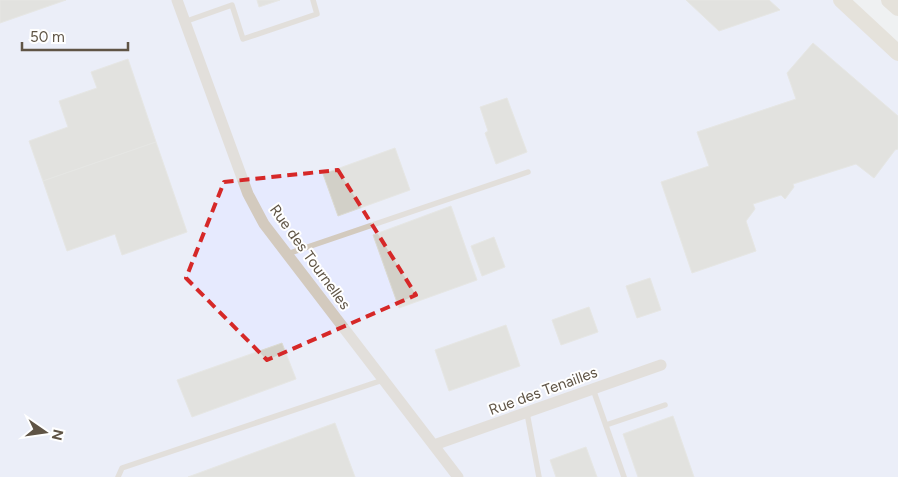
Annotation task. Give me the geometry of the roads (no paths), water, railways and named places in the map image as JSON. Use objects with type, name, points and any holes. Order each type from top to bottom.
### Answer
[{"type":"main road","points":[[840,0],[898,53]]},
{"type":"main road","points":[[889,0],[898,8]]},
{"type":"street","name":"Rue des Tournelles","points":[[177,0],[248,194],[264,224],[458,477]]},
{"type":"street","name":"Rue des Tenailles","points":[[434,446],[661,365]]},
{"type":"lane","points":[[184,22],[232,5],[243,39],[318,14],[313,0]]},
{"type":"lane","points":[[287,254],[528,172]]},
{"type":"lane","points":[[118,477],[122,468],[383,380]]},
{"type":"lane","points":[[593,390],[624,477]]},
{"type":"lane","points":[[606,426],[665,405]]},
{"type":"lane","points":[[527,413],[539,477]]}]
